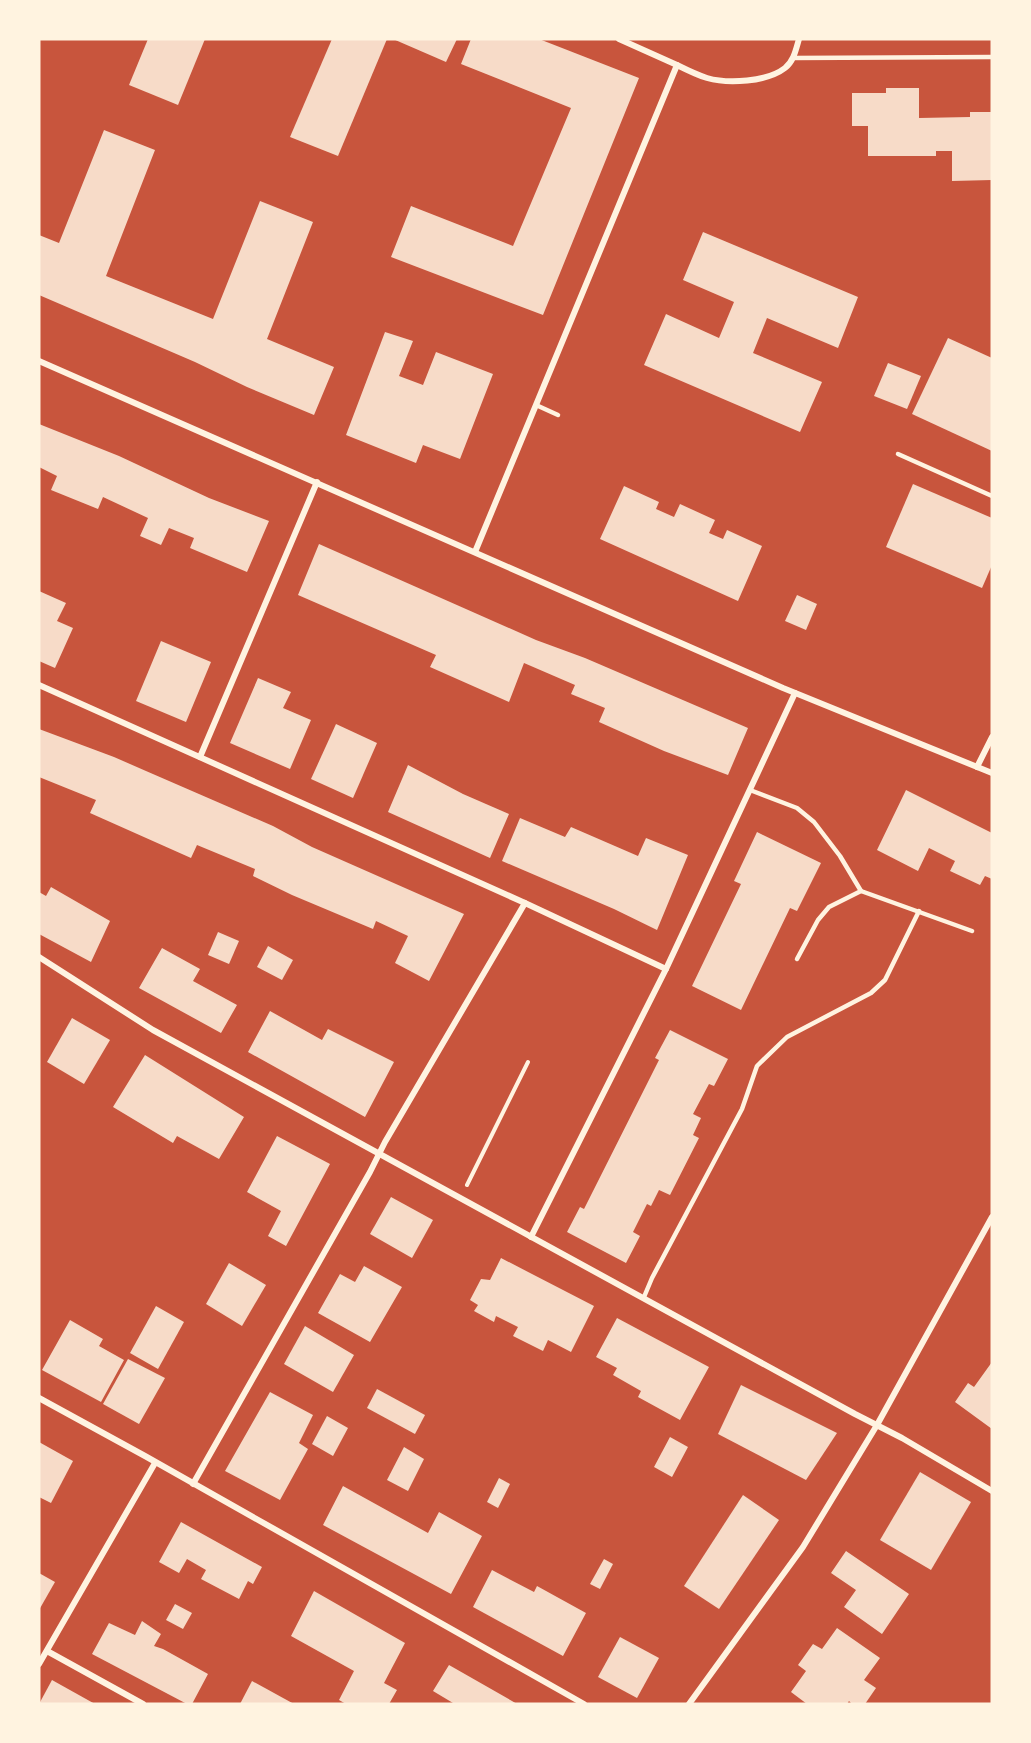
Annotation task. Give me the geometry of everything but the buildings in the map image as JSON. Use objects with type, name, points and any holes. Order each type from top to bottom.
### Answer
[{"type":"street","points":[[619,39],[708,78],[739,81],[766,78],[785,68],[794,58],[799,39]]},
{"type":"street","points":[[475,552],[677,66]]},
{"type":"street","points":[[39,361],[795,693],[992,773]]},
{"type":"street","points":[[200,757],[317,483]]},
{"type":"street","points":[[39,685],[525,903],[666,969]]},
{"type":"street","points":[[531,1237],[666,969],[795,693]]},
{"type":"street","points":[[977,767],[992,737]]},
{"type":"street","points":[[193,1484],[370,1172],[378,1153],[525,903]]},
{"type":"street","points":[[39,957],[153,1030],[902,1438],[992,1491]]},
{"type":"street","points":[[689,1704],[803,1546],[877,1425],[992,1217]]},
{"type":"street","points":[[39,1398],[584,1704]]},
{"type":"street","points":[[39,1664],[155,1463]]},
{"type":"street","points":[[46,1651],[142,1704]]},
{"type":"lane","points":[[794,58],[992,57]]},
{"type":"lane","points":[[536,405],[558,415]]},
{"type":"lane","points":[[898,454],[992,496]]},
{"type":"lane","points":[[750,790],[797,808],[814,822],[840,856],[861,891],[972,931]]},
{"type":"lane","points":[[797,959],[818,920],[829,907],[861,891]]},
{"type":"lane","points":[[644,1297],[742,1108],[757,1066],[787,1037],[871,993],[885,980],[919,911]]},
{"type":"path","points":[[460,1199],[528,1062]]}]
